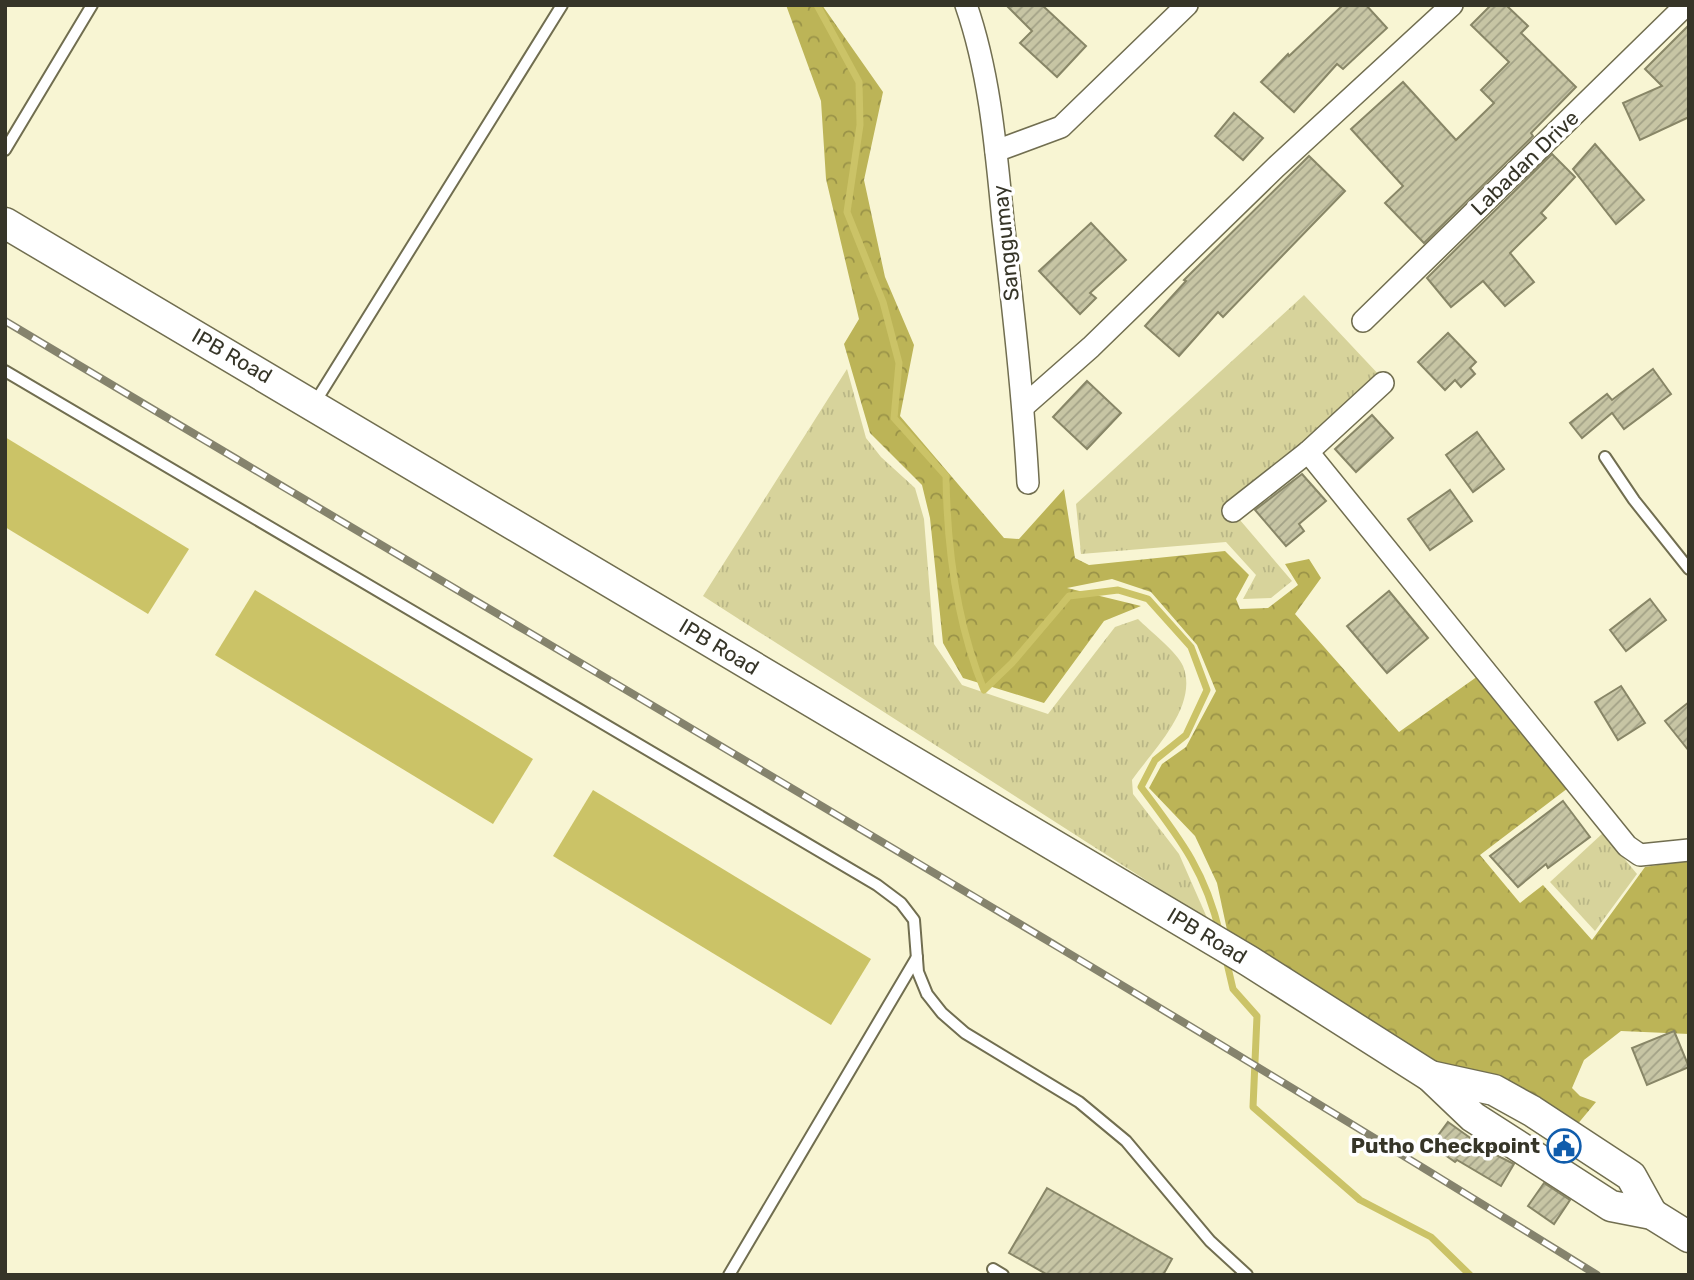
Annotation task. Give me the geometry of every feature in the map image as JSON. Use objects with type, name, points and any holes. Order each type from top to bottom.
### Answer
[{"type":"street","name":"Sanggumay","points":[[966,5],[977,36],[996,151],[1024,407],[1028,483]]},
{"type":"street","points":[[996,151],[1061,127],[1187,5]]},
{"type":"street","points":[[1024,407],[1091,347],[1276,167],[1452,5]]},
{"type":"street","name":"Labadan Drive","points":[[1363,321],[1686,5]]},
{"type":"street","name":"IPB Road","points":[[5,223],[1249,961],[1430,1076],[1494,1090],[1532,1111],[1632,1176],[1652,1214],[1689,1237]]},
{"type":"street","points":[[1233,511],[1308,452],[1383,383]]},
{"type":"street","points":[[1308,452],[1627,846],[1640,855],[1689,850]]},
{"type":"lane","points":[[5,150],[92,5]]},
{"type":"lane","points":[[314,404],[562,5]]},
{"type":"lane","points":[[5,371],[877,885],[901,903],[914,919],[918,972],[927,994],[942,1013],[965,1034],[1079,1102],[1126,1141],[1210,1241],[1247,1275]]},
{"type":"lane","points":[[1605,457],[1634,500],[1689,569]]},
{"type":"lane","points":[[729,1275],[917,957]]},
{"type":"lane","points":[[992,1269],[1003,1275]]},
{"type":"green space","points":[[786,5],[822,5],[883,92],[864,180],[885,277],[914,345],[900,416],[1004,538],[1019,539],[1064,489],[1075,558],[1089,565],[1225,551],[1249,575],[1236,599],[1240,609],[1268,608],[1298,585],[1285,564],[1309,559],[1321,578],[1295,614],[1399,732],[1478,676],[1572,785],[1480,855],[1520,903],[1543,885],[1592,940],[1645,867],[1689,860],[1689,1034],[1621,1031],[1584,1060],[1572,1088],[1580,1096],[1596,1102],[1576,1126],[1430,1067],[1230,944],[1217,883],[1195,836],[1149,788],[1162,764],[1186,747],[1216,691],[1197,645],[1151,592],[1112,579],[1067,588],[1141,606],[1104,621],[1044,703],[963,678],[943,643],[930,518],[922,485],[870,433],[844,344],[859,319],[826,179],[821,101]]},
{"type":"green space","points":[[1304,295],[1381,377],[1228,506],[1292,581],[1271,598],[1243,599],[1256,575],[1226,542],[1081,554],[1076,504]]},
{"type":"green space","points":[[847,369],[866,438],[881,457],[915,488],[924,519],[934,644],[962,685],[1048,714],[1115,627],[1138,619],[1180,661],[1186,681],[1185,696],[1171,727],[1132,780],[1133,794],[1179,854],[1208,920],[703,596]]},
{"type":"green space","points":[[1603,833],[1637,874],[1595,931],[1550,882]]},
{"type":"shaded area","points":[[5,437],[189,549],[148,614],[5,527]]},
{"type":"shaded area","points":[[255,590],[533,759],[493,824],[215,655]]},
{"type":"shaded area","points":[[593,790],[871,959],[831,1025],[553,856]]},
{"type":"building","points":[[1006,5],[1042,5],[1086,46],[1057,77],[1020,43],[1032,31]]},
{"type":"building","points":[[1343,5],[1366,5],[1387,28],[1343,69],[1337,64],[1294,112],[1261,82]]},
{"type":"building","points":[[1491,5],[1506,5],[1528,26],[1521,33],[1576,87],[1531,133],[1533,136],[1424,243],[1385,203],[1403,186],[1351,129],[1403,82],[1456,140],[1494,103],[1481,90],[1509,62],[1471,25]]},
{"type":"building","points":[[1689,25],[1689,117],[1640,140],[1623,103],[1662,86],[1645,69]]},
{"type":"building","points":[[1234,113],[1263,138],[1243,160],[1215,136]]},
{"type":"building","points":[[1595,144],[1644,200],[1616,224],[1573,169]]},
{"type":"building","points":[[1552,154],[1575,177],[1541,213],[1546,218],[1510,253],[1534,282],[1505,306],[1483,281],[1451,307],[1427,278]]},
{"type":"building","points":[[1309,156],[1345,191],[1223,317],[1218,312],[1179,356],[1145,326],[1186,281],[1184,280]]},
{"type":"building","points":[[1091,223],[1126,260],[1090,293],[1096,298],[1080,314],[1039,271]]},
{"type":"building","points":[[1448,333],[1476,362],[1470,368],[1475,374],[1461,387],[1455,380],[1445,390],[1418,362]]},
{"type":"building","points":[[1653,369],[1671,394],[1624,429],[1612,413],[1582,438],[1570,423],[1607,394],[1612,400]]},
{"type":"building","points":[[1087,381],[1121,413],[1087,449],[1053,417]]},
{"type":"building","points":[[1372,415],[1393,438],[1356,472],[1335,449]]},
{"type":"building","points":[[1477,432],[1504,469],[1473,492],[1446,455]]},
{"type":"building","points":[[1302,474],[1326,501],[1299,524],[1304,531],[1286,546],[1255,510]]},
{"type":"building","points":[[1450,490],[1472,521],[1430,550],[1408,519]]},
{"type":"building","points":[[1389,591],[1428,638],[1387,673],[1347,626]]},
{"type":"building","points":[[1650,599],[1666,620],[1626,651],[1610,630]]},
{"type":"building","points":[[1621,686],[1645,723],[1618,740],[1595,702]]},
{"type":"building","points":[[1689,702],[1689,751],[1665,721]]},
{"type":"building","points":[[1563,801],[1590,837],[1548,868],[1546,864],[1518,887],[1490,856]]},
{"type":"building","points":[[1674,1031],[1689,1067],[1647,1085],[1632,1048]]},
{"type":"building","points":[[1448,1122],[1490,1152],[1514,1164],[1501,1186],[1457,1160],[1455,1162],[1431,1145]]},
{"type":"building","points":[[1544,1183],[1570,1200],[1554,1224],[1528,1206]]},
{"type":"building","points":[[1047,1188],[1172,1259],[1163,1275],[1048,1275],[1009,1253]]},
{"type":"waterway","points":[[817,5],[859,82],[860,125],[847,212],[883,302],[899,363],[894,418],[946,476],[948,531],[955,585],[966,638],[984,690],[1012,663],[1069,596],[1118,590],[1148,599],[1191,647],[1207,690],[1186,735],[1155,760],[1141,787],[1190,856],[1207,891],[1220,934]]},
{"type":"waterway","points":[[1226,959],[1233,989],[1257,1016],[1253,1107],[1360,1200],[1431,1237],[1470,1275]]},
{"type":"railway","points":[[5,321],[1003,914],[1597,1275]]},
{"type":"place","name":"Putho Checkpoint","points":[[1564,1146]]}]
